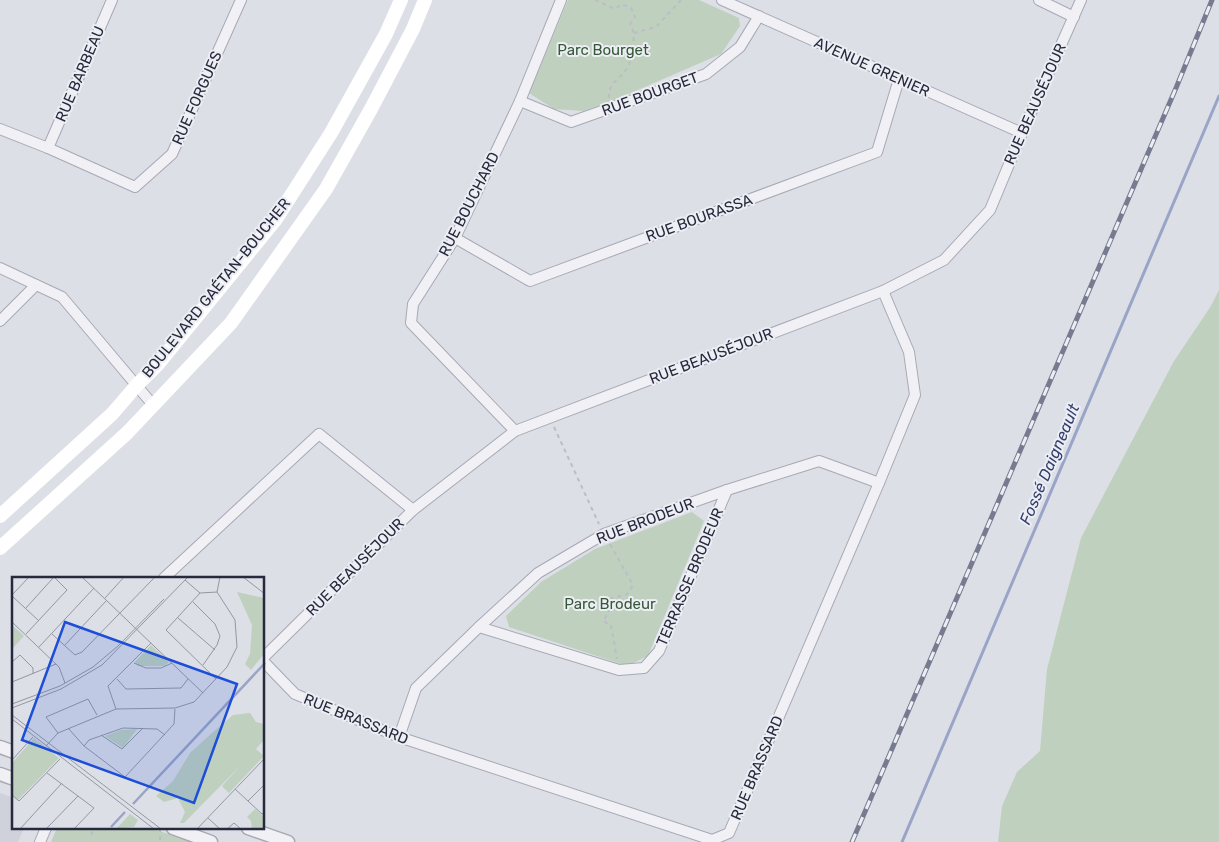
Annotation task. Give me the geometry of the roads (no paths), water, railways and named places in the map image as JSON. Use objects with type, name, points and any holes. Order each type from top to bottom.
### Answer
[{"type":"main road","name":"BOULEVARD GAÉTAN-BOUCHER","points":[[0,516],[112,414],[158,364],[276,219],[331,133],[386,34],[401,0]]},
{"type":"main road","name":"BOULEVARD GAÉTAN-BOUCHER","points":[[0,548],[127,433],[231,323],[326,189],[413,29],[425,0]]},
{"type":"street","name":"RUE BARBEAU","points":[[48,148],[112,0]]},
{"type":"street","name":"RUE FORGUES","points":[[0,129],[135,187],[172,154],[241,0]]},
{"type":"street","name":"RUE BOUCHARD","points":[[515,431],[411,323],[413,304],[455,238],[520,101],[561,0]]},
{"type":"street","name":"AVENUE GRENIER","points":[[722,0],[1022,133]]},
{"type":"street","points":[[1039,0],[1074,17]]},
{"type":"street","name":"RUE BEAUSÉJOUR","points":[[265,656],[412,510],[515,431],[883,291],[944,260],[990,210],[1081,0]]},
{"type":"street","name":"RUE BOURGET","points":[[520,101],[571,122],[611,109],[706,74],[740,47],[759,16]]},
{"type":"street","name":"RUE BOURASSA","points":[[455,238],[530,281],[877,152],[899,79]]},
{"type":"street","points":[[0,268],[62,297],[153,405]]},
{"type":"street","points":[[0,321],[36,285]]},
{"type":"street","name":"RUE BRASSARD","points":[[265,663],[296,694],[399,737],[712,840],[729,833],[915,395],[909,352],[883,291]]},
{"type":"street","points":[[165,577],[319,434],[412,510]]},
{"type":"street","name":"RUE BRODEUR","points":[[399,737],[416,688],[538,573],[604,534],[727,490],[819,461],[879,483]]},
{"type":"street","name":"TERRASSE BRODEUR","points":[[479,627],[619,670],[644,668],[659,651],[727,490]]},
{"type":"street","points":[[0,747],[12,751]]},
{"type":"street","points":[[0,774],[12,778]]},
{"type":"street","points":[[40,842],[45,830]]},
{"type":"street","points":[[178,830],[211,842]]},
{"type":"street","points":[[254,830],[288,842]]},
{"type":"waterway","name":"Fossé Daigneault","points":[[902,842],[1219,96]]},
{"type":"railway","points":[[852,842],[1212,0]]},
{"type":"park label","name":"Parc Bourget","points":[[603,50]]},
{"type":"park label","name":"Parc Brodeur","points":[[610,604]]}]
